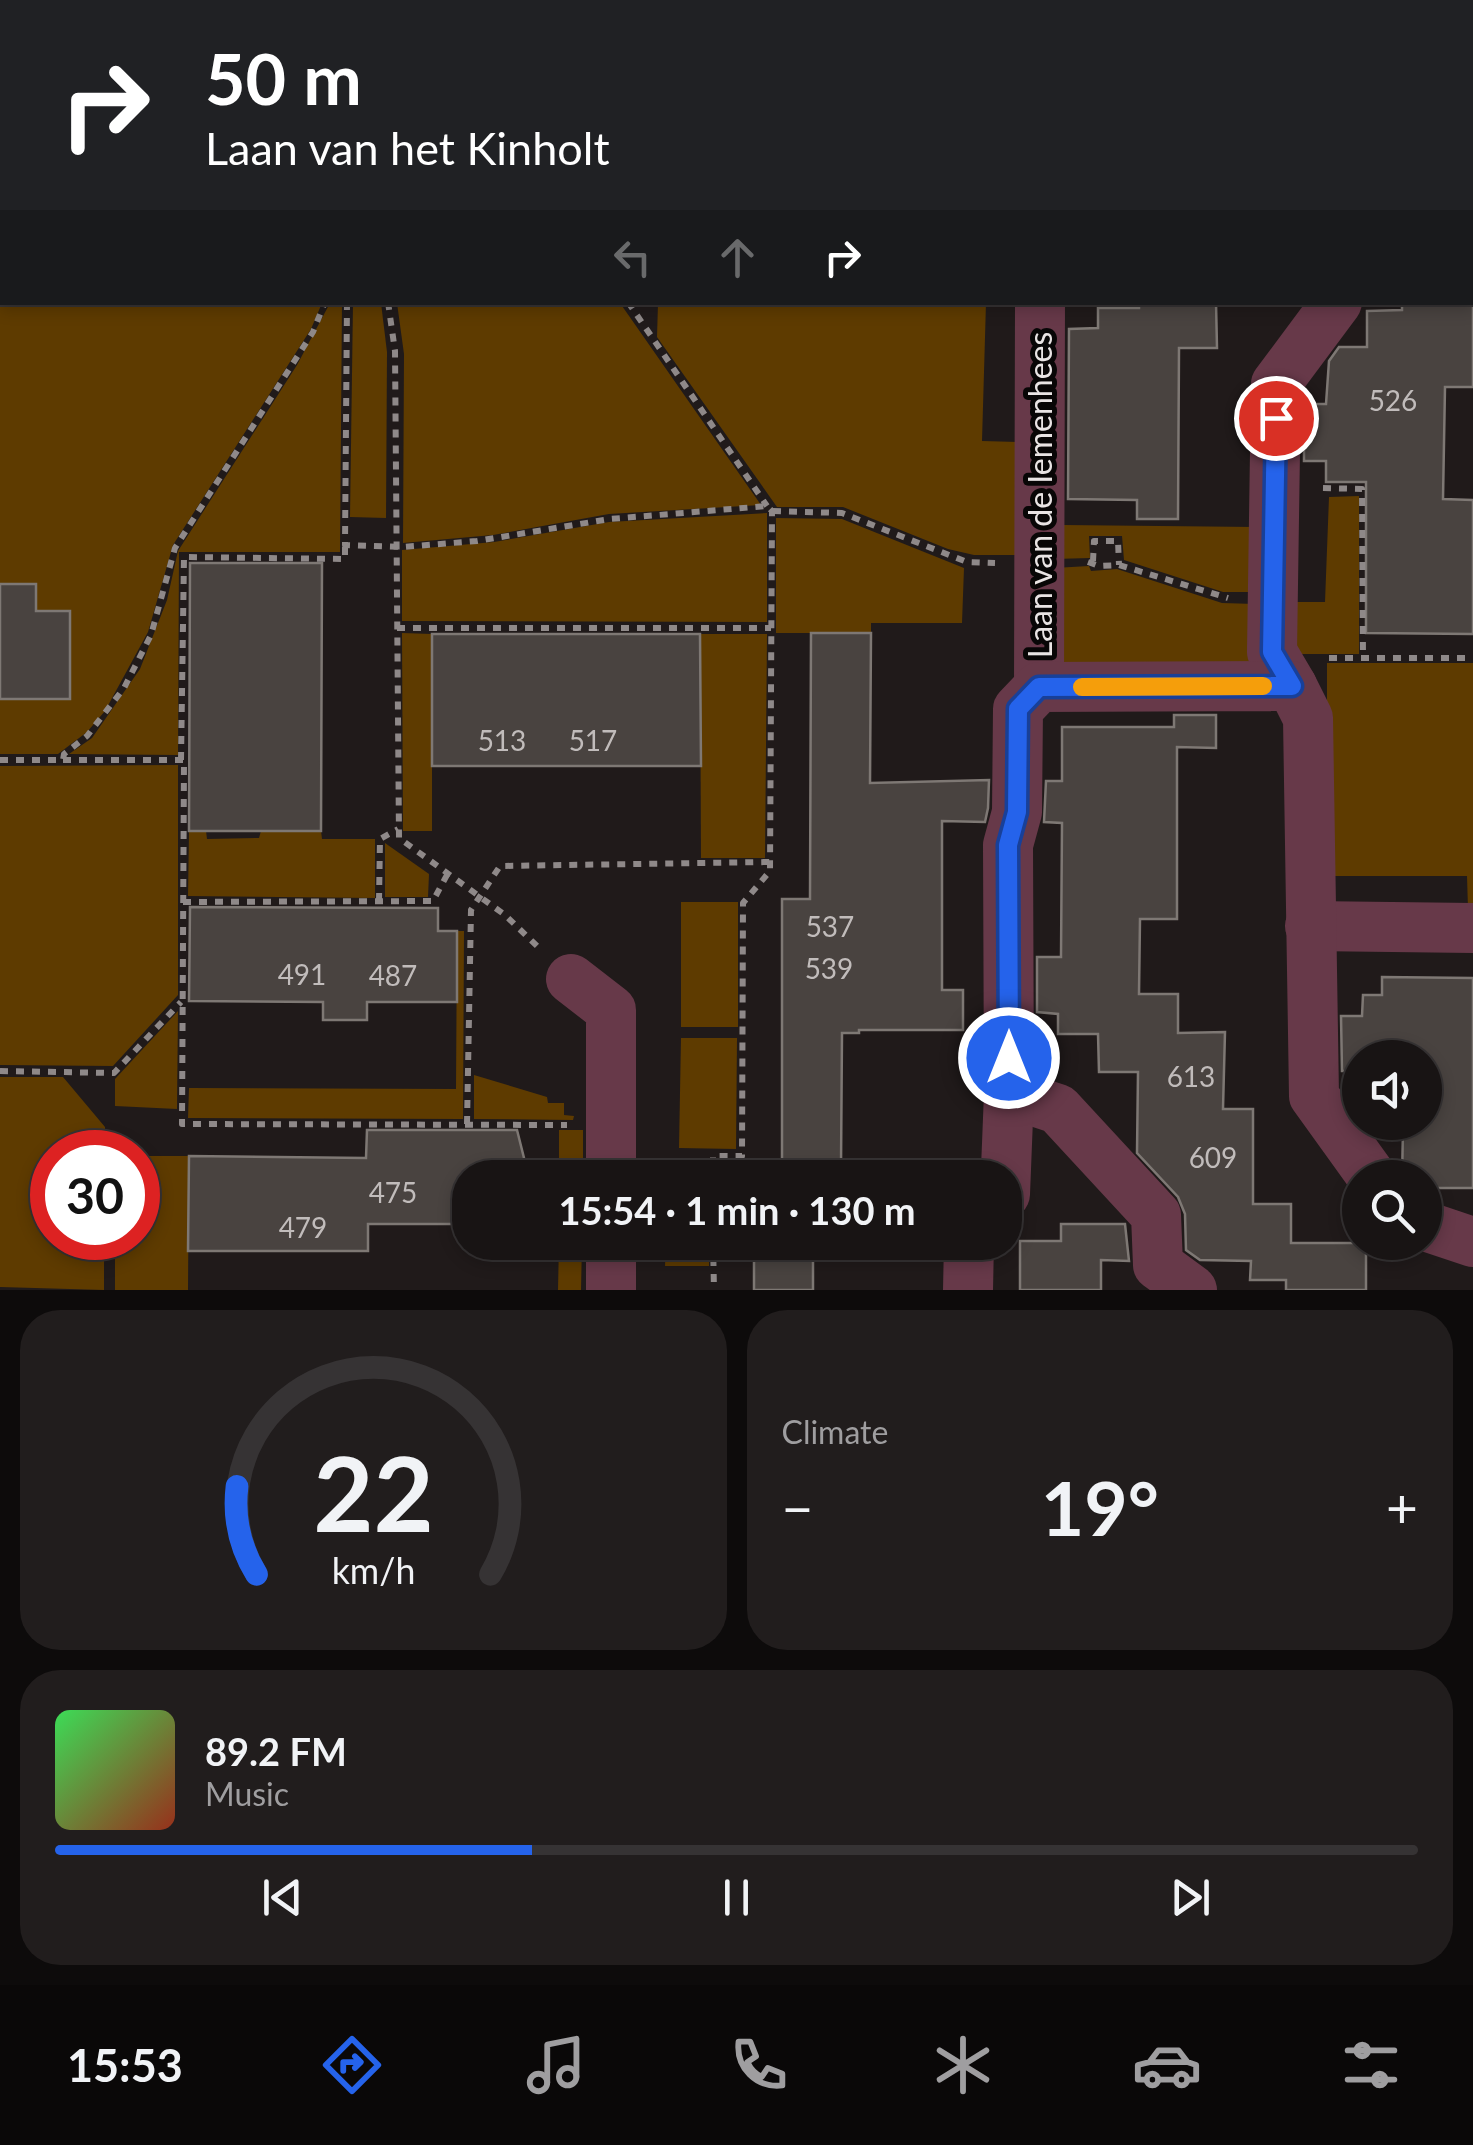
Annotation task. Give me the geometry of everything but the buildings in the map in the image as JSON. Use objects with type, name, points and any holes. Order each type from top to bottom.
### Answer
[{"type":"street","name":"Laan van de Iemenhees","points":[[1039,687],[1040,305]]},
{"type":"street","points":[[1335,305],[1276,384],[1272,652],[1308,718],[1314,1096],[1359,1160]]},
{"type":"street","points":[[1006,1160],[1008,845],[1017,812],[1018,709],[1039,687],[1293,688]]},
{"type":"street","points":[[1310,926],[1473,928]]},
{"type":"street","points":[[571,979],[611,1010],[611,1160]]},
{"type":"street","points":[[1009,1093],[1058,1109],[1156,1216],[1158,1265],[1192,1290]]},
{"type":"street","points":[[1442,1232],[1473,1242]]},
{"type":"street","points":[[611,1260],[611,1290]]},
{"type":"street","points":[[968,1290],[969,1260]]},
{"type":"path","points":[[63,760],[64,754],[105,716],[124,688],[151,635],[175,548],[313,332],[325,305]]},
{"type":"path","points":[[347,305],[345,559],[184,557],[182,1124],[611,1125]]},
{"type":"path","points":[[388,305],[395,351],[398,838],[505,915],[571,979]]},
{"type":"path","points":[[630,305],[776,514],[842,513],[968,562],[1119,564],[1222,598],[1273,598]]},
{"type":"path","points":[[1274,488],[1362,489],[1363,658]]},
{"type":"path","points":[[345,546],[477,541],[610,518],[770,508]]},
{"type":"path","points":[[713,1160],[713,1156],[742,1156],[743,902],[770,872],[770,508]]},
{"type":"path","points":[[1093,561],[1094,541],[1118,541],[1119,564]]},
{"type":"path","points":[[397,628],[770,628]]},
{"type":"path","points":[[1293,688],[1327,658],[1473,658]]},
{"type":"path","points":[[0,760],[181,760]]},
{"type":"path","points":[[380,902],[380,839],[398,829]]},
{"type":"path","points":[[467,1124],[471,910],[500,866],[770,862]]},
{"type":"path","points":[[183,902],[433,902],[448,873]]},
{"type":"path","points":[[0,1071],[114,1073],[182,1001]]},
{"type":"path","points":[[713,1260],[714,1290]]},
{"type":"shaded area","points":[[0,305],[321,305],[311,329],[173,545],[148,632],[105,711],[87,732],[58,754],[0,754],[0,699],[70,698],[70,611],[36,611],[0,584]]},
{"type":"shaded area","points":[[329,305],[342,305],[340,552],[179,552],[178,755],[69,754],[92,738],[140,669],[167,600],[178,551],[297,365]]},
{"type":"shaded area","points":[[353,305],[381,305],[387,352],[386,518],[350,517]]},
{"type":"shaded area","points":[[397,305],[621,305],[761,505],[609,514],[493,535],[403,543],[404,354]]},
{"type":"shaded area","points":[[658,305],[986,305],[982,441],[1018,442],[1018,555],[974,555],[948,549],[843,507],[777,507],[657,337]]},
{"type":"shaded area","points":[[1359,496],[1359,654],[1296,654],[1289,602],[1325,602],[1329,497]]},
{"type":"shaded area","points":[[767,513],[767,622],[402,621],[402,550],[494,542],[609,522]]},
{"type":"shaded area","points":[[776,518],[842,519],[964,568],[962,623],[871,623],[871,633],[776,633]]},
{"type":"shaded area","points":[[1063,525],[1256,527],[1255,592],[1223,592],[1124,560],[1122,536],[1089,536],[1090,558],[1054,559]]},
{"type":"shaded area","points":[[1089,566],[1091,571],[1117,569],[1222,603],[1255,604],[1255,674],[1054,674],[1054,568]]},
{"type":"shaded area","points":[[402,633],[432,634],[432,831],[403,831]]},
{"type":"shaded area","points":[[700,634],[767,634],[765,858],[701,858]]},
{"type":"shaded area","points":[[1327,663],[1473,663],[1473,910],[1468,909],[1467,876],[1327,876]]},
{"type":"shaded area","points":[[178,765],[178,995],[113,1066],[0,1065],[0,766]]},
{"type":"shaded area","points":[[189,831],[206,831],[207,839],[259,838],[261,831],[321,831],[322,839],[375,839],[375,898],[188,896]]},
{"type":"shaded area","points":[[385,843],[429,874],[428,897],[385,897]]},
{"type":"shaded area","points":[[681,902],[738,902],[738,1027],[681,1027]]},
{"type":"shaded area","points":[[457,931],[464,931],[463,1119],[188,1118],[189,1088],[456,1089]]},
{"type":"shaded area","points":[[178,1011],[177,1109],[115,1106],[115,1079]]},
{"type":"shaded area","points":[[681,1038],[737,1038],[736,1149],[679,1148]]},
{"type":"shaded area","points":[[474,1075],[547,1097],[548,1103],[564,1103],[564,1115],[574,1116],[573,1120],[474,1119]]},
{"type":"shaded area","points":[[0,1077],[63,1077],[105,1130],[30,1130],[30,1260],[104,1260],[104,1290],[0,1287]]},
{"type":"shaded area","points":[[559,1130],[583,1130],[583,1160],[559,1160]]},
{"type":"shaded area","points":[[160,1156],[189,1156],[188,1290],[115,1290],[115,1260],[160,1260]]},
{"type":"shaded area","points":[[559,1260],[582,1260],[581,1290],[558,1290]]},
{"type":"shaded area","points":[[665,1260],[709,1260],[709,1266],[665,1266]]},
{"type":"slow traffic","points":[[1082,687],[1263,686]]},
{"type":"route","points":[[1009,1058],[1008,845],[1017,812],[1018,709],[1039,687],[1292,686],[1272,652],[1276,418]]}]
